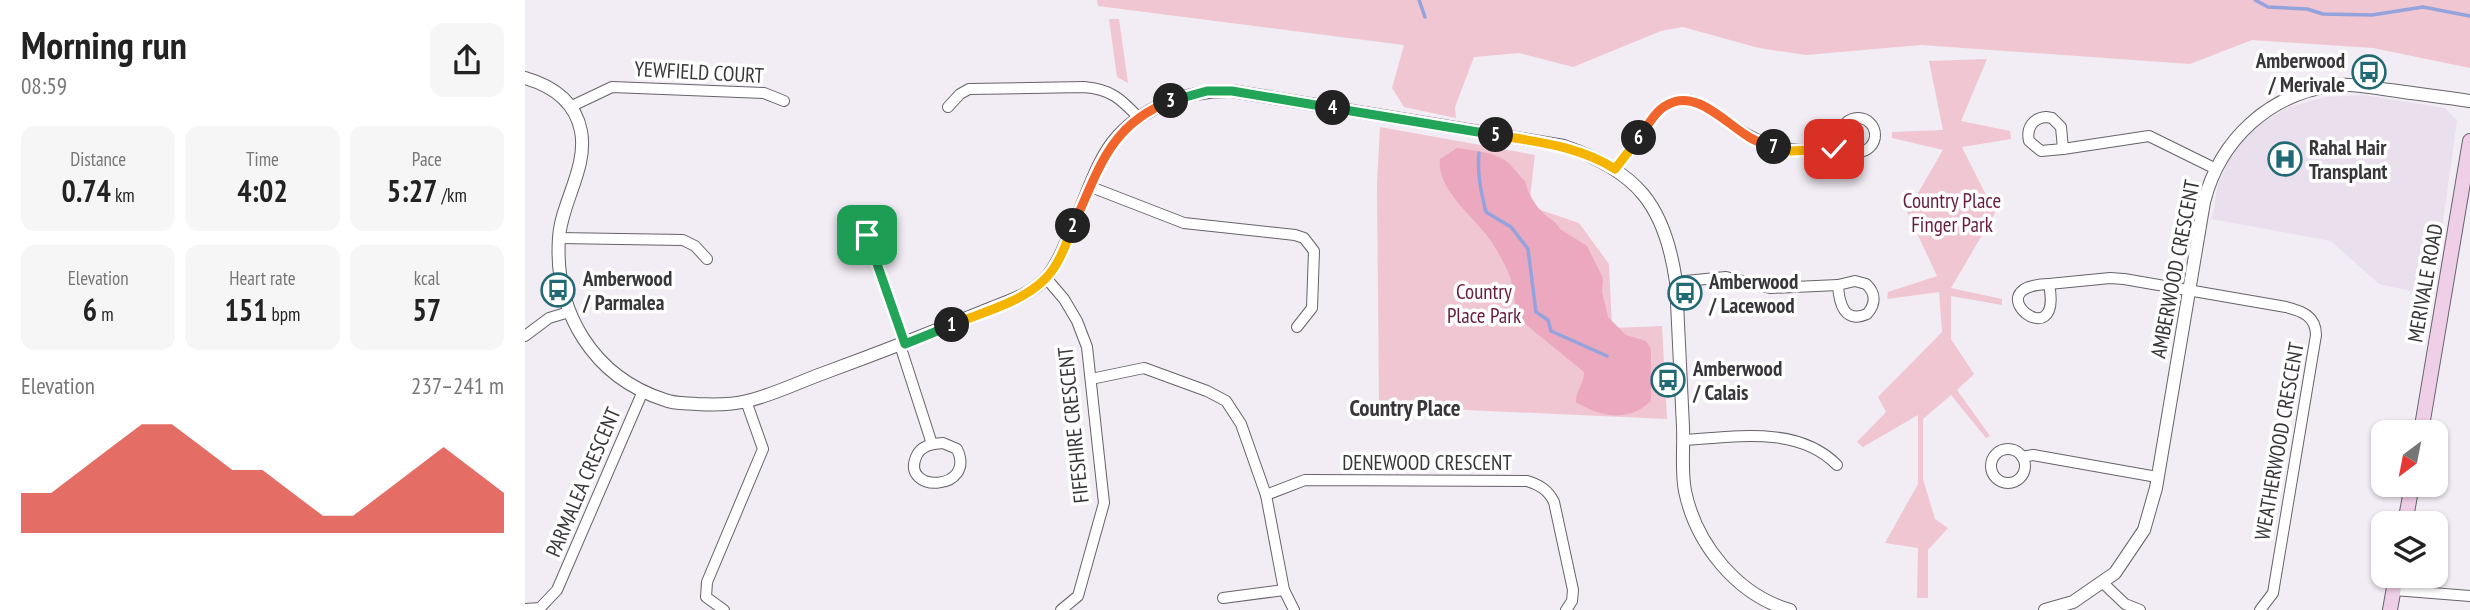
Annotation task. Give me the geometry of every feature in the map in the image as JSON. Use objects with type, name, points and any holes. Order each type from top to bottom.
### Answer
[{"type":"main road","name":"MERIVALE ROAD","points":[[2423,420],[2470,141]]},
{"type":"main road","points":[[2391,610],[2394,588]]},
{"type":"street","points":[[525,78],[552,89],[572,106],[581,130],[581,156],[559,238],[558,267],[562,294],[583,340],[601,362],[620,378],[643,391],[666,401],[716,406],[746,401],[902,344],[1026,294],[1046,278],[1060,257],[1103,159],[1117,137],[1158,106],[1181,98],[1207,91],[1232,91],[1563,146],[1596,157],[1638,188],[1653,207],[1672,255],[1676,282],[1685,490],[1702,536],[1717,559],[1735,578],[1776,606],[1790,610]]},
{"type":"street","name":"AMBERWOOD CRESCENT","points":[[2045,610],[2073,602],[2103,583],[2115,573],[2144,530],[2157,477],[2204,202],[2216,169],[2245,127],[2263,111],[2287,99],[2336,85],[2358,85],[2470,101]]},
{"type":"street","name":"YEWFIELD COURT","points":[[572,106],[612,87],[764,93],[784,101]]},
{"type":"street","points":[[948,107],[969,89],[1084,87],[1103,89],[1125,103],[1139,118]]},
{"type":"street","points":[[1615,169],[1658,112],[1665,105],[1677,101],[1688,100],[1701,105],[1751,139],[1775,148],[1791,151],[1845,146]]},
{"type":"street","points":[[2063,149],[2149,136],[2216,169]]},
{"type":"street","points":[[1091,187],[1184,223],[1304,238],[1314,251],[1312,307],[1297,327]]},
{"type":"street","points":[[867,235],[932,444]]},
{"type":"street","points":[[559,238],[683,240],[695,246],[707,259]]},
{"type":"street","points":[[1676,282],[1726,277],[1770,288],[1838,285]]},
{"type":"street","name":"FIFESHIRE CRESCENT","points":[[1046,278],[1064,299],[1077,321],[1087,347],[1104,503],[1078,596],[1061,610]]},
{"type":"street","points":[[2049,284],[2110,278],[2188,291]]},
{"type":"street","name":"WEATHERWOOD CRESCENT","points":[[2188,291],[2301,311],[2311,318],[2316,327],[2273,593],[2260,610]]},
{"type":"street","points":[[525,336],[549,318],[569,312]]},
{"type":"street","points":[[1091,379],[1144,368],[1207,391],[1226,401],[1241,424],[1266,495],[1284,590],[1294,610]]},
{"type":"street","name":"PARMALEA CRESCENT","points":[[525,608],[540,608],[557,590],[643,391]]},
{"type":"street","points":[[724,610],[706,597],[707,582],[763,449],[746,401]]},
{"type":"street","points":[[1683,440],[1768,435],[1815,447],[1825,452],[1837,465]]},
{"type":"street","points":[[943,443],[957,449],[961,459],[955,475],[938,484],[924,481],[915,468],[920,450],[932,444],[943,443]]},
{"type":"street","points":[[2022,457],[2033,455],[2157,477]]},
{"type":"street","name":"DENEWOOD CRESCENT","points":[[1266,495],[1305,480],[1527,481],[1536,484],[1549,493],[1554,502],[1573,597],[1566,610]]},
{"type":"street","points":[[2103,583],[2125,604],[2140,610]]},
{"type":"street","points":[[2424,588],[2470,596]]},
{"type":"street","points":[[1223,598],[1284,590]]},
{"type":"shaded area","points":[[2363,95],[2445,108],[2457,121],[2442,229],[2429,295],[2379,284],[2331,241],[2212,219],[2218,184],[2231,156],[2251,129],[2289,107],[2326,97]]},
{"type":"shaded area","points":[[1457,148],[1489,153],[1506,161],[1525,181],[1532,198],[1543,213],[1560,229],[1587,246],[1603,278],[1602,292],[1608,317],[1626,335],[1646,341],[1651,349],[1651,401],[1643,408],[1624,415],[1615,415],[1596,412],[1576,402],[1584,372],[1518,318],[1512,285],[1502,260],[1491,241],[1458,203],[1444,182],[1440,159]]},
{"type":"green space","points":[[1097,0],[2470,0],[2470,68],[2373,48],[2252,40],[2190,64],[1921,45],[1806,55],[1759,48],[1683,27],[1661,31],[1573,67],[1519,53],[1474,57],[1455,107],[1456,118],[1404,107],[1392,88],[1404,45],[1098,6]]},
{"type":"green space","points":[[1109,19],[1119,19],[1128,83],[1117,77]]},
{"type":"green space","name":"Country Place Finger Park","points":[[1987,59],[1961,121],[2010,131],[2011,139],[1962,147],[1995,213],[1951,288],[2002,299],[2002,305],[1951,296],[1951,339],[1974,374],[1957,390],[1990,436],[1986,438],[1951,395],[1923,419],[1923,479],[1935,519],[1948,528],[1928,550],[1928,598],[1917,598],[1918,548],[1885,543],[1918,484],[1918,415],[1863,447],[1857,442],[1886,412],[1878,397],[1942,332],[1939,292],[1887,299],[1888,292],[1937,276],[1907,212],[1943,150],[1892,138],[1892,132],[1943,130],[1929,61]]},
{"type":"green space","name":"Country Place Park","points":[[1380,127],[1535,155],[1529,206],[1579,223],[1609,264],[1612,328],[1662,326],[1667,419],[1379,406],[1377,184]]},
{"type":"waterway","points":[[1419,0],[1425,17]]},
{"type":"waterway","points":[[2255,0],[2268,7],[2307,9],[2323,14],[2372,15],[2423,7],[2470,16]]},
{"type":"waterway","points":[[1479,153],[1480,183],[1486,212],[1511,227],[1528,249],[1536,312],[1548,320],[1551,331],[1607,356]]},
{"type":"place","name":"Amberwood / Merivale","points":[[2369,72]]},
{"type":"place","name":"Rahal Hair Transplant","points":[[2285,159]]},
{"type":"place","name":"Amberwood / Parmalea","points":[[558,290]]},
{"type":"place","name":"Amberwood / Lacewood","points":[[1685,293]]},
{"type":"place","name":"Amberwood / Calais","points":[[1668,380]]},
{"type":"district","name":"Country Place","points":[[1405,407]]},
{"type":"route","points":[[867,235],[905,344],[1026,294],[1046,278],[1060,257],[1103,159],[1117,137],[1158,106],[1207,91],[1232,91],[1563,146],[1596,157],[1615,169],[1658,112],[1665,105],[1677,101],[1688,100],[1701,105],[1751,139],[1775,148],[1791,151],[1834,149]]}]
